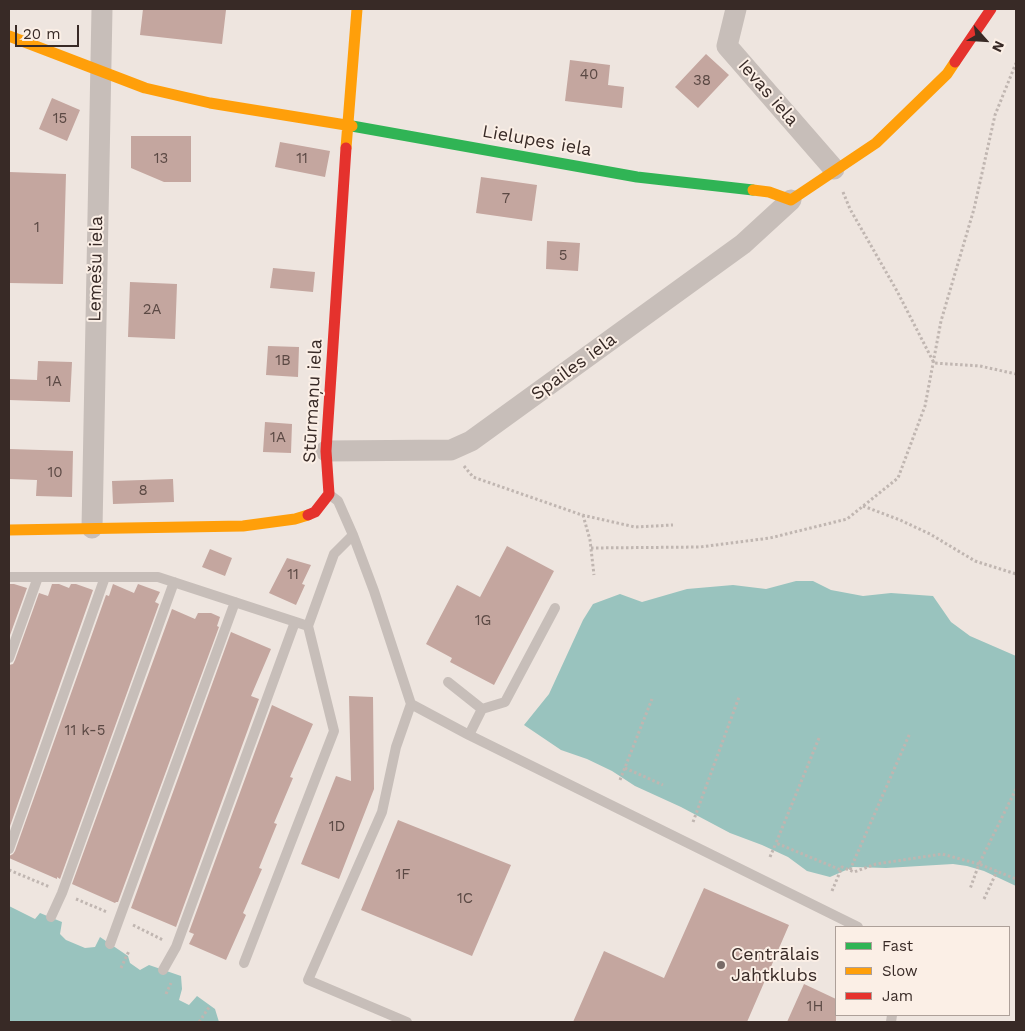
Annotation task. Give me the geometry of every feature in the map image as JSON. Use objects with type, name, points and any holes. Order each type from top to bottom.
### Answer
[{"type":"street","name":"Lemešu iela","points":[[92,528],[102,9]]},
{"type":"street","name":"Stūrmaņu iela","points":[[329,494],[326,451],[347,125],[357,9]]},
{"type":"street","name":"Ievas iela","points":[[736,9],[727,46],[834,169]]},
{"type":"street","points":[[791,200],[834,169],[876,143],[947,74],[991,9]]},
{"type":"street","name":"Lielupes iela","points":[[9,36],[145,88],[210,103],[347,125],[638,177],[769,192],[791,200]]},
{"type":"street","name":"Spailes iela","points":[[326,451],[451,450],[471,441],[743,244],[791,200]]},
{"type":"street","points":[[9,530],[243,526],[295,519],[315,512],[329,494]]},
{"type":"lane","points":[[329,494],[338,501],[374,591],[411,704],[396,747],[382,812],[308,980],[407,1022]]},
{"type":"lane","points":[[244,964],[334,730],[308,626],[334,554],[352,535]]},
{"type":"lane","points":[[9,658],[38,577]]},
{"type":"lane","points":[[9,849],[105,577]]},
{"type":"lane","points":[[9,578],[158,577],[308,626]]},
{"type":"lane","points":[[51,918],[62,893],[174,582]]},
{"type":"lane","points":[[110,944],[235,602]]},
{"type":"lane","points":[[469,735],[482,710],[505,702],[555,608]]},
{"type":"lane","points":[[163,970],[176,947],[294,622]]},
{"type":"lane","points":[[448,682],[482,710]]},
{"type":"lane","points":[[411,704],[469,735],[856,926]]},
{"type":"path","points":[[591,548],[700,547],[770,538],[847,519],[898,478],[925,406],[941,321],[974,209],[995,115],[1016,63]]},
{"type":"path","points":[[834,169],[850,209],[897,291],[934,362]]},
{"type":"path","points":[[934,362],[980,366],[1016,374]]},
{"type":"path","points":[[451,450],[473,477],[582,515],[635,527],[673,525]]},
{"type":"path","points":[[862,506],[900,520],[930,534],[975,561],[1016,574]]},
{"type":"path","points":[[582,515],[591,548],[594,575]]},
{"type":"path","points":[[693,822],[739,697]]},
{"type":"path","points":[[620,780],[652,698]]},
{"type":"path","points":[[850,870],[910,733]]},
{"type":"path","points":[[770,857],[819,738]]},
{"type":"path","points":[[625,768],[663,785]]},
{"type":"path","points":[[970,889],[979,864],[1016,789]]},
{"type":"path","points":[[776,843],[841,870]]},
{"type":"path","points":[[832,891],[842,866],[854,872],[876,864],[942,854],[979,864],[1016,880]]},
{"type":"path","points":[[9,870],[120,918],[176,947]]},
{"type":"path","points":[[984,899],[997,871]]},
{"type":"path","points":[[121,968],[129,951]]},
{"type":"path","points":[[199,1022],[210,1006]]},
{"type":"water","points":[[796,581],[813,581],[831,590],[863,596],[891,593],[933,596],[951,622],[970,636],[1016,656],[1016,886],[984,871],[953,864],[886,868],[853,867],[830,877],[807,871],[788,857],[730,833],[681,807],[635,786],[612,771],[587,759],[561,750],[524,725],[549,694],[583,620],[593,604],[620,594],[642,602],[687,589],[733,585],[766,589]]},
{"type":"water","points":[[9,906],[35,919],[40,913],[62,922],[60,934],[66,940],[85,948],[95,947],[100,937],[128,956],[130,963],[140,970],[149,965],[181,976],[182,989],[179,1000],[189,1005],[197,996],[215,1009],[219,1022],[9,1022]]},
{"type":"building","points":[[143,9],[226,10],[222,44],[140,35]]},
{"type":"building","points":[[706,54],[729,75],[698,108],[675,87]]},
{"type":"building","points":[[570,60],[610,65],[608,85],[624,87],[622,108],[565,101]]},
{"type":"building","points":[[52,98],[80,110],[67,141],[39,129]]},
{"type":"building","points":[[131,136],[191,136],[191,182],[164,182],[131,168]]},
{"type":"building","points":[[280,142],[330,151],[325,177],[275,167]]},
{"type":"building","points":[[9,172],[66,174],[63,284],[9,283]]},
{"type":"building","points":[[481,177],[537,185],[532,221],[476,213]]},
{"type":"building","points":[[547,241],[580,243],[578,271],[546,269]]},
{"type":"building","points":[[273,268],[315,272],[313,292],[270,288]]},
{"type":"building","points":[[130,282],[177,284],[175,339],[128,337]]},
{"type":"building","points":[[268,346],[299,347],[298,377],[266,375]]},
{"type":"building","points":[[38,361],[72,362],[70,402],[9,400],[9,379],[37,380]]},
{"type":"building","points":[[265,422],[292,424],[291,453],[263,452]]},
{"type":"building","points":[[9,449],[73,451],[72,497],[36,496],[37,480],[9,479]]},
{"type":"building","points":[[173,479],[174,502],[113,504],[112,481]]},
{"type":"building","points":[[507,546],[554,571],[494,685],[450,662],[452,658],[426,644],[457,585],[480,597]]},
{"type":"building","points":[[210,549],[232,558],[225,576],[202,567]]},
{"type":"building","points":[[287,558],[311,565],[302,584],[305,585],[296,605],[269,593]]},
{"type":"building","points":[[9,584],[27,588],[9,638]]},
{"type":"building","points":[[52,584],[59,584],[69,588],[71,584],[76,584],[93,590],[9,829],[9,665],[13,664],[15,660],[39,593],[48,596]]},
{"type":"building","points":[[113,584],[134,593],[138,584],[160,592],[155,602],[159,604],[60,879],[57,877],[57,879],[9,858],[9,856],[15,851],[106,595],[109,596]]},
{"type":"building","points":[[172,609],[195,619],[198,613],[211,613],[220,617],[217,626],[219,627],[118,902],[115,903],[72,884]]},
{"type":"building","points":[[231,632],[271,649],[251,696],[259,699],[176,927],[131,908]]},
{"type":"building","points":[[349,696],[373,697],[374,789],[339,879],[301,864],[336,776],[351,781]]},
{"type":"building","points":[[272,705],[313,724],[290,777],[293,778],[274,823],[277,824],[259,868],[262,869],[243,913],[246,915],[226,960],[189,944],[194,934],[189,932]]},
{"type":"building","points":[[398,820],[511,865],[472,956],[361,910]]},
{"type":"building","name":"Centrālais Jahtklubs","points":[[704,888],[789,925],[747,1022],[573,1022],[604,951],[664,978]]},
{"type":"building","points":[[804,984],[835,999],[836,1022],[787,1022]]},
{"type":"traffic: fast","points":[[352,126],[637,177],[753,190]]},
{"type":"traffic: slow","points":[[346,148],[357,9]]},
{"type":"traffic: slow","points":[[9,36],[145,88],[210,103],[352,126]]},
{"type":"traffic: slow","points":[[753,190],[769,192],[791,200],[876,143],[947,74],[955,62]]},
{"type":"traffic: slow","points":[[9,530],[243,526],[295,519],[308,515]]},
{"type":"traffic: jam","points":[[955,62],[991,9]]},
{"type":"traffic: jam","points":[[308,515],[315,512],[329,494],[326,451],[346,148]]},
{"type":"place","name":"Centrālais Jahtklubs","points":[[721,965]]}]
